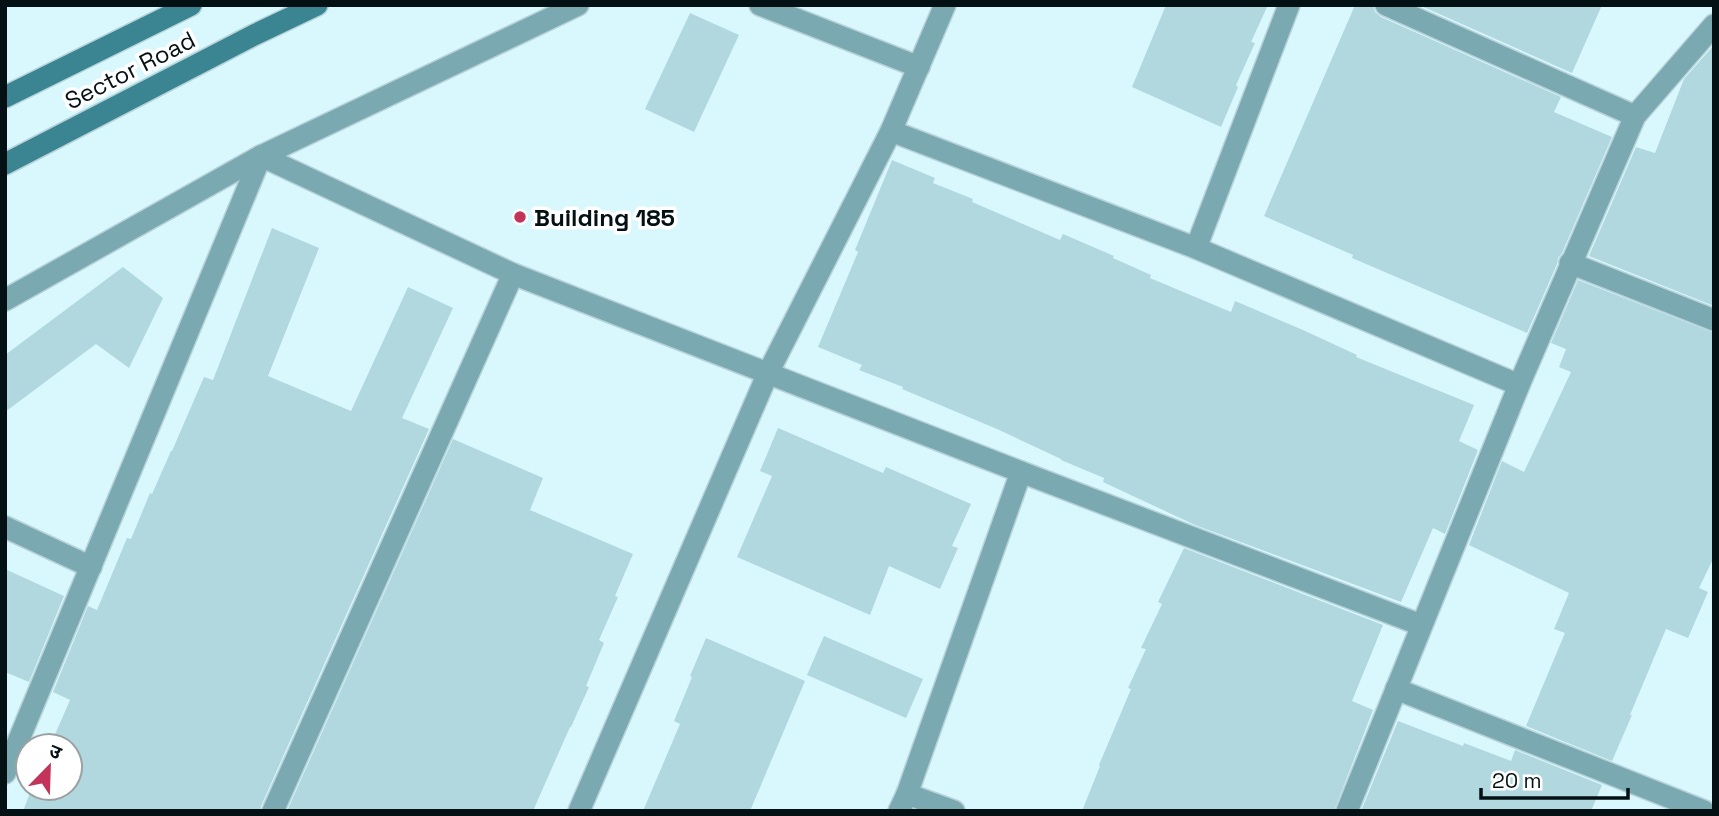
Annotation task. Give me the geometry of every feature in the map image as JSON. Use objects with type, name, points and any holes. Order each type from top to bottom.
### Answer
[{"type":"main road","name":"Sector Road","points":[[5,97],[191,5]]},
{"type":"main road","name":"Sector Road","points":[[5,164],[317,5]]},
{"type":"street","points":[[5,300],[261,156],[578,5]]},
{"type":"street","points":[[760,5],[919,67]]},
{"type":"street","points":[[579,811],[768,373],[891,131],[945,5]]},
{"type":"street","points":[[1196,248],[1289,5]]},
{"type":"street","points":[[1386,5],[1635,116]]},
{"type":"street","points":[[1347,811],[1519,385],[1635,116],[1714,25]]},
{"type":"street","points":[[891,131],[1196,248],[1519,385]]},
{"type":"street","points":[[261,156],[513,274],[1421,625]]},
{"type":"street","points":[[5,773],[261,156]]},
{"type":"street","points":[[1570,263],[1714,320]]},
{"type":"street","points":[[273,811],[513,274]]},
{"type":"street","points":[[954,811],[903,802],[1021,472]]},
{"type":"street","points":[[5,527],[91,568]]},
{"type":"street","points":[[1396,689],[1704,811]]},
{"type":"building","points":[[1166,5],[1268,5],[1251,42],[1255,43],[1221,127],[1132,87]]},
{"type":"building","points":[[1355,5],[1373,5],[1375,12],[1381,17],[1561,97],[1554,112],[1612,137],[1527,333],[1352,258],[1353,255],[1264,216]]},
{"type":"building","points":[[1419,5],[1602,5],[1572,73]]},
{"type":"building","points":[[690,13],[739,35],[694,132],[645,109]]},
{"type":"building","points":[[1714,45],[1714,306],[1589,256],[1636,147],[1655,153],[1684,79]]},
{"type":"building","points":[[892,160],[935,178],[933,183],[973,199],[972,202],[1060,240],[1063,234],[1114,256],[1113,258],[1151,275],[1150,278],[1231,312],[1235,301],[1303,330],[1357,355],[1356,357],[1474,405],[1459,441],[1478,450],[1445,534],[1433,528],[1401,602],[1195,525],[1103,482],[1104,478],[902,389],[903,387],[859,370],[862,365],[818,347],[858,252],[855,250]]},
{"type":"building","points":[[272,228],[319,248],[268,376],[351,411],[408,287],[453,308],[402,418],[429,429],[260,811],[23,811],[27,802],[84,802],[84,732],[56,732],[70,700],[53,692],[88,606],[97,610],[127,538],[131,539],[204,377],[213,380]]},
{"type":"building","points":[[123,267],[163,298],[129,368],[96,344],[5,412],[5,355]]},
{"type":"building","points":[[1578,280],[1714,333],[1714,557],[1699,588],[1708,592],[1688,638],[1666,629],[1612,761],[1526,726],[1565,633],[1554,629],[1569,593],[1469,545],[1502,461],[1524,472],[1571,372],[1559,367],[1566,349],[1551,343]]},
{"type":"building","points":[[778,428],[883,473],[886,467],[971,504],[952,546],[958,548],[940,589],[889,566],[870,615],[737,557],[772,476],[760,471]]},
{"type":"building","points":[[453,439],[543,478],[530,510],[633,554],[599,640],[604,643],[586,686],[589,687],[533,811],[287,811]]},
{"type":"building","points":[[1184,548],[1383,625],[1352,701],[1373,710],[1334,811],[1082,811],[1131,689],[1128,688],[1146,649],[1141,648],[1162,604],[1158,602]]},
{"type":"building","points":[[5,569],[64,596],[29,682],[5,672]]},
{"type":"building","points":[[824,636],[923,679],[906,718],[807,675]]},
{"type":"building","points":[[706,638],[805,681],[750,811],[643,811],[680,724],[674,721]]},
{"type":"building","points":[[1398,721],[1511,761],[1515,750],[1602,785],[1591,811],[1361,811]]},
{"type":"place","name":"Building 185","points":[[520,217]]}]
